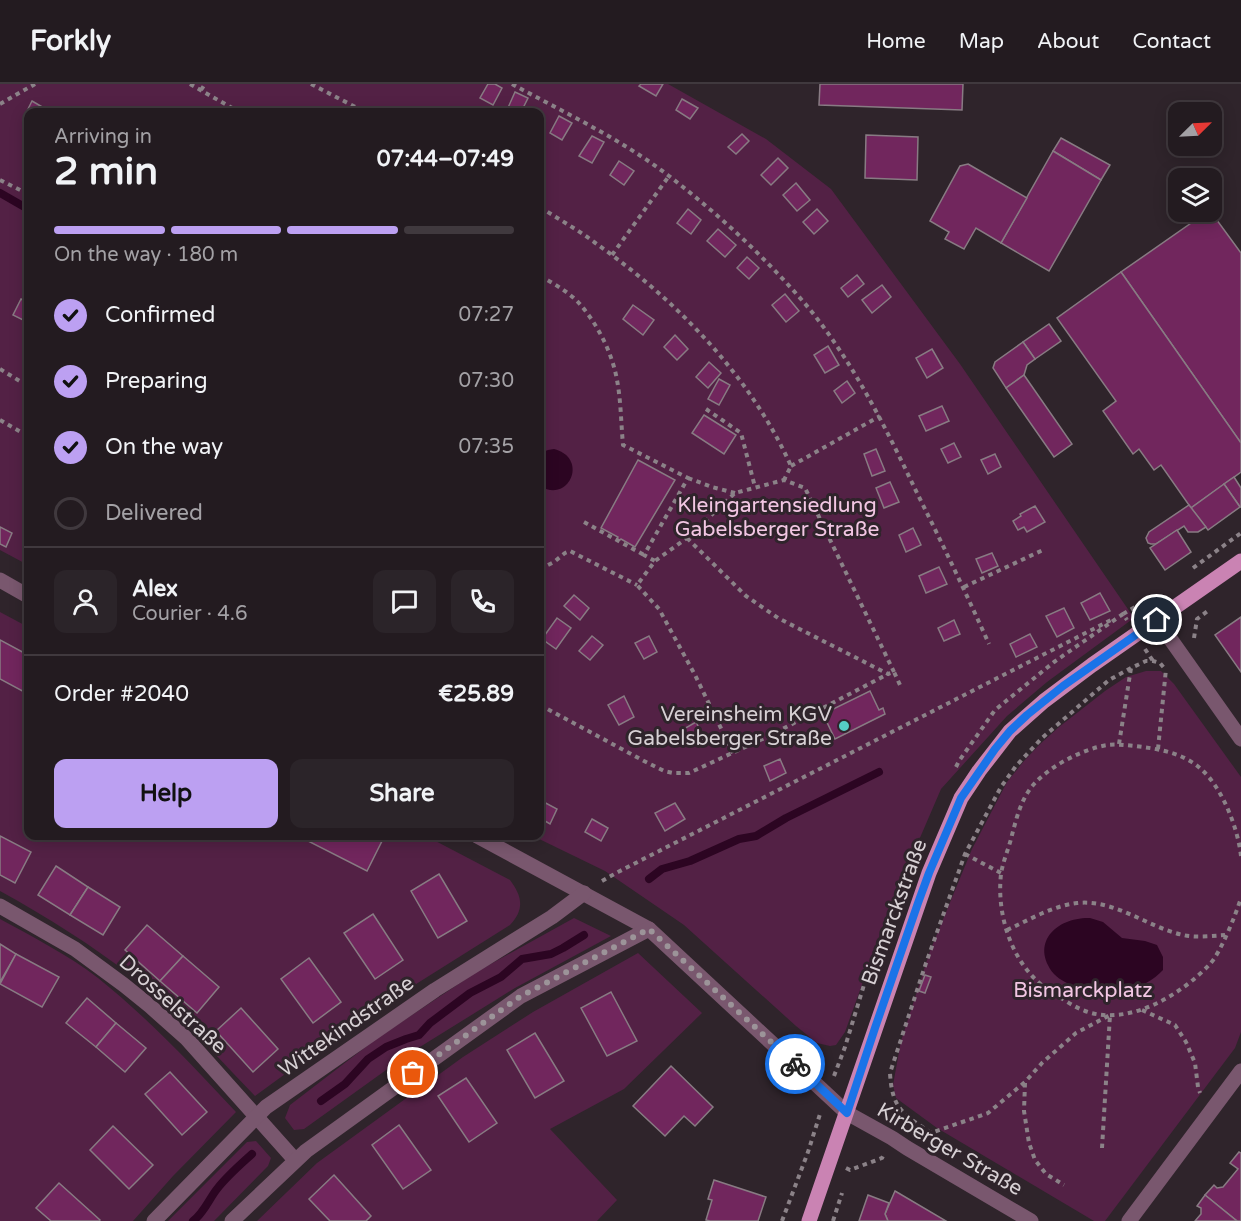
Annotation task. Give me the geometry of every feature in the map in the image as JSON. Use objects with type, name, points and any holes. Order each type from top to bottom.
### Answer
[{"type":"main road","name":"Bismarckstraße","points":[[809,1221],[929,873],[961,798],[995,749],[1027,715],[1063,686],[1241,561]]},
{"type":"street","points":[[0,580],[24,594]]},
{"type":"street","points":[[1157,620],[1241,739]]},
{"type":"street","name":"Kirberger Straße","points":[[485,840],[649,929],[847,1113],[1031,1221]]},
{"type":"street","name":"Wittekindstraße","points":[[154,1221],[266,1107],[435,990],[552,917],[584,893]]},
{"type":"street","name":"Drosselstraße","points":[[0,906],[75,949],[124,985],[187,1040],[295,1160]]},
{"type":"street","points":[[232,1221],[306,1151],[521,996],[649,929]]},
{"type":"street","points":[[1129,1221],[1241,1071]]},
{"type":"path","points":[[0,104],[35,84]]},
{"type":"path","points":[[190,84],[232,108]]},
{"type":"path","points":[[201,90],[205,84]]},
{"type":"path","points":[[311,84],[357,108]]},
{"type":"path","points":[[513,84],[602,132],[646,159],[720,217],[793,290],[835,344],[880,417],[964,587],[989,644]]},
{"type":"path","points":[[612,255],[669,176]]},
{"type":"path","points":[[0,180],[24,192]]},
{"type":"path","points":[[544,210],[612,255],[699,330],[730,367],[764,416],[791,466]]},
{"type":"path","points":[[544,278],[577,301],[594,323],[605,345],[617,379],[623,444],[688,478],[735,493]]},
{"type":"path","points":[[0,369],[24,384]]},
{"type":"path","points":[[706,409],[741,433],[755,487]]},
{"type":"path","points":[[784,480],[791,466],[880,417]]},
{"type":"path","points":[[0,420],[24,434]]},
{"type":"path","points":[[644,555],[688,478]]},
{"type":"path","points":[[637,585],[655,561],[687,538],[735,493],[784,480],[805,488],[900,686]]},
{"type":"path","points":[[584,522],[655,561]]},
{"type":"path","points":[[687,538],[734,585],[762,608],[888,674]]},
{"type":"path","points":[[964,587],[1045,549]]},
{"type":"path","points":[[544,566],[570,551],[637,585],[660,609],[733,753]]},
{"type":"path","points":[[584,893],[618,872],[1145,602]]},
{"type":"path","points":[[1183,655],[1192,646],[1197,619],[1214,606]]},
{"type":"path","points":[[1158,749],[1165,669],[1160,663],[1146,661],[1109,680],[1042,738],[1016,766],[1001,788],[965,854],[926,963],[890,1073],[891,1089],[896,1103],[904,1115],[931,1134],[988,1113],[1025,1082],[1042,1063],[1076,1033],[1110,1016],[1141,1010],[1179,991],[1211,962],[1226,935],[1241,898]]},
{"type":"path","points":[[1119,744],[1131,668]]},
{"type":"path","points":[[544,707],[664,771],[689,773],[769,736],[894,672]]},
{"type":"path","points":[[1110,1016],[1085,1011],[1044,988],[1028,972],[1014,950],[1007,930],[1002,913],[1001,873],[1019,809],[1035,782],[1063,762],[1094,748],[1119,744],[1171,752],[1185,758],[1202,770],[1213,783],[1237,834],[1241,856]]},
{"type":"path","points":[[965,854],[1001,873]]},
{"type":"path","points":[[1007,930],[1057,908],[1079,903],[1097,903],[1184,935],[1226,935]]},
{"type":"path","points":[[1141,1010],[1175,1025],[1186,1042],[1195,1063],[1198,1087],[1209,1113]]},
{"type":"path","points":[[1102,1148],[1110,1016]]},
{"type":"path","points":[[1025,1082],[1025,1120],[1035,1160],[1046,1174],[1064,1185]]},
{"type":"path","points":[[782,1221],[817,1121]]},
{"type":"path","points":[[850,1170],[882,1158]]},
{"type":"green space","name":"Kleingartensiedlung Gabelsberger Straße","points":[[0,84],[668,84],[766,139],[831,189],[960,364],[1134,618],[1047,682],[1007,716],[941,789],[888,912],[845,1032],[836,1045],[817,1043],[684,925],[605,871],[541,840],[544,840],[544,108],[24,108],[24,563],[0,550]]},
{"type":"green space","points":[[0,612],[24,625],[24,840],[434,840],[510,880],[519,897],[520,908],[510,925],[362,1018],[255,1096],[181,1020],[134,978],[69,932],[0,891]]},
{"type":"green space","name":"Bismarckplatz","points":[[1146,671],[1161,671],[1174,684],[1241,777],[1241,1032],[1235,1048],[1105,1221],[1094,1221],[937,1128],[896,1098],[893,1085],[901,1041],[930,951],[972,849],[1007,782],[1039,745],[1059,727],[1126,677]]},
{"type":"green space","points":[[574,918],[611,936],[515,988],[407,1055],[304,1129],[294,1130],[285,1118],[290,1105],[376,1039],[478,971]]},
{"type":"green space","points":[[0,919],[63,954],[98,978],[186,1059],[236,1112],[173,1176],[133,1221],[0,1221]]},
{"type":"green space","points":[[638,953],[702,1013],[624,1089],[550,1129],[617,1200],[597,1221],[257,1221],[317,1163],[463,1057],[533,1012]]},
{"type":"green space","points":[[256,1141],[271,1158],[268,1166],[214,1221],[168,1221],[247,1142]]},
{"type":"shaded area","points":[[554,449],[565,454],[571,461],[573,469],[571,478],[559,489],[550,490],[544,488],[544,452]]},
{"type":"shaded area","points":[[1090,918],[1103,922],[1122,938],[1157,945],[1163,957],[1163,970],[1142,985],[1111,993],[1088,991],[1059,978],[1047,963],[1044,952],[1050,934],[1067,922]]},
{"type":"building","points":[[488,84],[495,84],[502,88],[493,105],[480,98]]},
{"type":"building","points":[[641,84],[663,84],[656,96],[639,86]]},
{"type":"building","points":[[820,84],[963,84],[962,110],[819,105]]},
{"type":"building","points":[[515,92],[528,98],[523,108],[508,108]]},
{"type":"building","points":[[682,99],[698,108],[690,119],[676,110]]},
{"type":"building","points":[[32,101],[44,108],[28,108]]},
{"type":"building","points":[[559,116],[572,123],[562,140],[550,133]]},
{"type":"building","points":[[742,134],[749,141],[736,154],[728,147]]},
{"type":"building","points":[[866,135],[918,137],[917,180],[865,178]]},
{"type":"building","points":[[592,136],[604,142],[592,163],[579,156]]},
{"type":"building","points":[[1061,138],[1110,165],[1101,180],[1053,151]]},
{"type":"building","points":[[1053,151],[1101,180],[1049,271],[1001,243]]},
{"type":"building","points":[[778,158],[788,168],[771,185],[761,175]]},
{"type":"building","points":[[619,161],[634,171],[624,185],[610,175]]},
{"type":"building","points":[[968,164],[1027,198],[1001,243],[976,228],[964,249],[945,239],[949,232],[930,221],[960,166]]},
{"type":"building","points":[[796,183],[810,200],[797,211],[783,195]]},
{"type":"building","points":[[688,209],[701,220],[691,234],[677,223]]},
{"type":"building","points":[[817,209],[828,221],[814,234],[803,222]]},
{"type":"building","points":[[1193,222],[1218,222],[1241,253],[1241,443],[1121,272]]},
{"type":"building","points":[[718,229],[736,245],[725,257],[707,241]]},
{"type":"building","points":[[747,257],[759,268],[749,279],[737,268]]},
{"type":"building","points":[[1121,272],[1241,443],[1241,472],[1191,508],[1161,465],[1154,470],[1139,449],[1133,454],[1103,411],[1116,401],[1057,318]]},
{"type":"building","points":[[857,275],[864,284],[848,297],[841,288]]},
{"type":"building","points":[[882,285],[891,297],[872,313],[862,300]]},
{"type":"building","points":[[785,294],[799,311],[786,322],[772,305]]},
{"type":"building","points":[[21,299],[24,301],[24,320],[13,315]]},
{"type":"building","points":[[633,305],[654,320],[643,335],[623,319]]},
{"type":"building","points":[[1049,324],[1061,341],[1035,359],[1023,342]]},
{"type":"building","points":[[675,335],[688,349],[677,360],[664,347]]},
{"type":"building","points":[[1023,342],[1035,359],[1027,365],[1024,375],[1006,388],[993,368],[995,362]]},
{"type":"building","points":[[828,346],[839,365],[825,373],[814,355]]},
{"type":"building","points":[[932,349],[943,368],[927,378],[916,358]]},
{"type":"building","points":[[709,362],[721,373],[708,388],[696,377]]},
{"type":"building","points":[[1024,375],[1072,444],[1054,457],[1006,388]]},
{"type":"building","points":[[719,379],[730,385],[719,405],[708,399]]},
{"type":"building","points":[[847,381],[855,393],[842,403],[834,391]]},
{"type":"building","points":[[942,406],[949,421],[926,431],[919,416]]},
{"type":"building","points":[[704,415],[736,435],[724,454],[692,433]]},
{"type":"building","points":[[954,443],[961,457],[948,463],[941,449]]},
{"type":"building","points":[[876,449],[885,471],[872,476],[864,454]]},
{"type":"building","points":[[995,454],[1001,467],[988,474],[981,460]]},
{"type":"building","points":[[638,460],[675,480],[635,547],[601,528]]},
{"type":"building","points":[[1234,477],[1241,488],[1241,507],[1224,484]]},
{"type":"building","points":[[890,482],[899,502],[884,508],[876,488]]},
{"type":"building","points":[[1224,484],[1240,507],[1208,530],[1191,508]]},
{"type":"building","points":[[1189,505],[1206,527],[1198,532],[1188,532],[1184,526],[1156,544],[1148,543],[1146,538],[1149,532]]},
{"type":"building","points":[[1035,506],[1045,522],[1027,532],[1024,527],[1018,530],[1013,521],[1021,516],[1020,514]]},
{"type":"building","points":[[0,527],[12,533],[6,547],[0,544]]},
{"type":"building","points":[[913,528],[921,545],[906,552],[899,535]]},
{"type":"building","points":[[1177,530],[1191,552],[1165,570],[1150,548]]},
{"type":"building","points":[[992,553],[998,566],[982,573],[976,559]]},
{"type":"building","points":[[939,567],[947,584],[926,593],[919,576]]},
{"type":"building","points":[[1100,593],[1110,611],[1090,620],[1081,603]]},
{"type":"building","points":[[574,595],[589,608],[580,620],[564,606]]},
{"type":"building","points":[[1064,608],[1074,628],[1057,637],[1046,616]]},
{"type":"building","points":[[1241,617],[1241,672],[1215,635]]},
{"type":"building","points":[[557,618],[571,628],[556,649],[544,640],[544,636]]},
{"type":"building","points":[[954,620],[960,634],[944,641],[938,628]]},
{"type":"building","points":[[1030,634],[1037,647],[1016,657],[1010,644]]},
{"type":"building","points":[[592,636],[603,645],[590,660],[579,651]]},
{"type":"building","points":[[649,636],[657,652],[644,659],[635,643]]},
{"type":"building","points":[[0,640],[24,653],[24,692],[0,679]]},
{"type":"building","name":"Vereinsheim KGV Gabelsberger Straße","points":[[870,691],[879,710],[883,708],[885,714],[835,739],[823,714]]},
{"type":"building","points":[[624,696],[634,717],[619,725],[608,705]]},
{"type":"building","points":[[696,722],[704,738],[691,746],[682,730]]},
{"type":"building","points":[[780,759],[786,773],[770,781],[764,766]]},
{"type":"building","points":[[544,802],[557,809],[550,824],[544,820]]},
{"type":"building","points":[[675,803],[685,819],[665,831],[655,813]]},
{"type":"building","points":[[592,819],[608,828],[601,841],[585,832]]},
{"type":"building","points":[[0,836],[31,852],[15,883],[0,875]]},
{"type":"building","points":[[380,840],[382,841],[367,871],[308,841]]},
{"type":"building","points":[[56,866],[88,887],[70,915],[38,895]]},
{"type":"building","points":[[439,874],[467,921],[438,938],[411,891]]},
{"type":"building","points":[[88,887],[120,907],[103,935],[70,915]]},
{"type":"building","points":[[373,914],[403,960],[375,979],[344,933]]},
{"type":"building","points":[[147,925],[183,956],[160,981],[125,950]]},
{"type":"building","points":[[0,944],[16,954],[0,982]]},
{"type":"building","points":[[16,954],[59,977],[42,1007],[0,984]]},
{"type":"building","points":[[183,956],[219,987],[197,1013],[160,981]]},
{"type":"building","points":[[309,958],[341,1002],[313,1023],[281,979]]},
{"type":"building","points":[[925,975],[931,977],[925,993],[919,991]]},
{"type":"building","points":[[611,992],[637,1041],[607,1056],[581,1008]]},
{"type":"building","points":[[87,998],[116,1023],[96,1047],[66,1023]]},
{"type":"building","points":[[241,1008],[278,1049],[253,1072],[216,1031]]},
{"type":"building","points":[[116,1023],[146,1048],[125,1072],[96,1047]]},
{"type":"building","points":[[535,1033],[564,1081],[535,1098],[507,1050]]},
{"type":"building","points":[[671,1066],[713,1107],[695,1126],[684,1116],[665,1136],[633,1106]]},
{"type":"building","points":[[170,1072],[207,1112],[182,1135],[145,1094]]},
{"type":"building","points":[[466,1078],[497,1123],[469,1142],[438,1096]]},
{"type":"building","points":[[399,1125],[431,1170],[403,1189],[372,1145]]},
{"type":"building","points":[[113,1126],[153,1165],[129,1189],[90,1150]]},
{"type":"building","points":[[1239,1152],[1241,1153],[1241,1221],[1237,1221],[1205,1195],[1214,1185],[1217,1188],[1223,1187],[1238,1169],[1230,1163]]},
{"type":"building","points":[[334,1175],[371,1216],[366,1221],[330,1221],[309,1199]]},
{"type":"building","points":[[714,1180],[766,1197],[758,1221],[706,1220],[712,1200],[708,1199]]},
{"type":"building","points":[[59,1183],[100,1220],[51,1221],[36,1208]]},
{"type":"building","points":[[895,1191],[946,1221],[888,1221],[885,1214]]},
{"type":"building","points":[[868,1195],[889,1203],[885,1214],[888,1221],[859,1221]]},
{"type":"building","points":[[1205,1195],[1237,1221],[1195,1221],[1201,1214],[1201,1208],[1197,1206]]},
{"type":"waterway","points":[[0,193],[24,207]]},
{"type":"waterway","points":[[649,879],[662,869],[690,861],[739,839],[756,836],[786,818],[879,772]]},
{"type":"waterway","points":[[321,1101],[345,1084],[368,1059],[386,1047],[419,1035],[430,1023],[470,993],[501,977],[522,959],[551,954],[584,935]]},
{"type":"waterway","points":[[193,1221],[221,1184],[252,1154]]},
{"type":"way so far","points":[[413,1073],[521,996],[649,929],[795,1064]]},
{"type":"place","name":"Vereinsheim KGV Gabelsberger Straße","points":[[844,726]]},
{"type":"route","points":[[795,1064],[847,1113],[918,903],[961,798],[995,749],[1027,715],[1063,686],[1157,620]]}]
